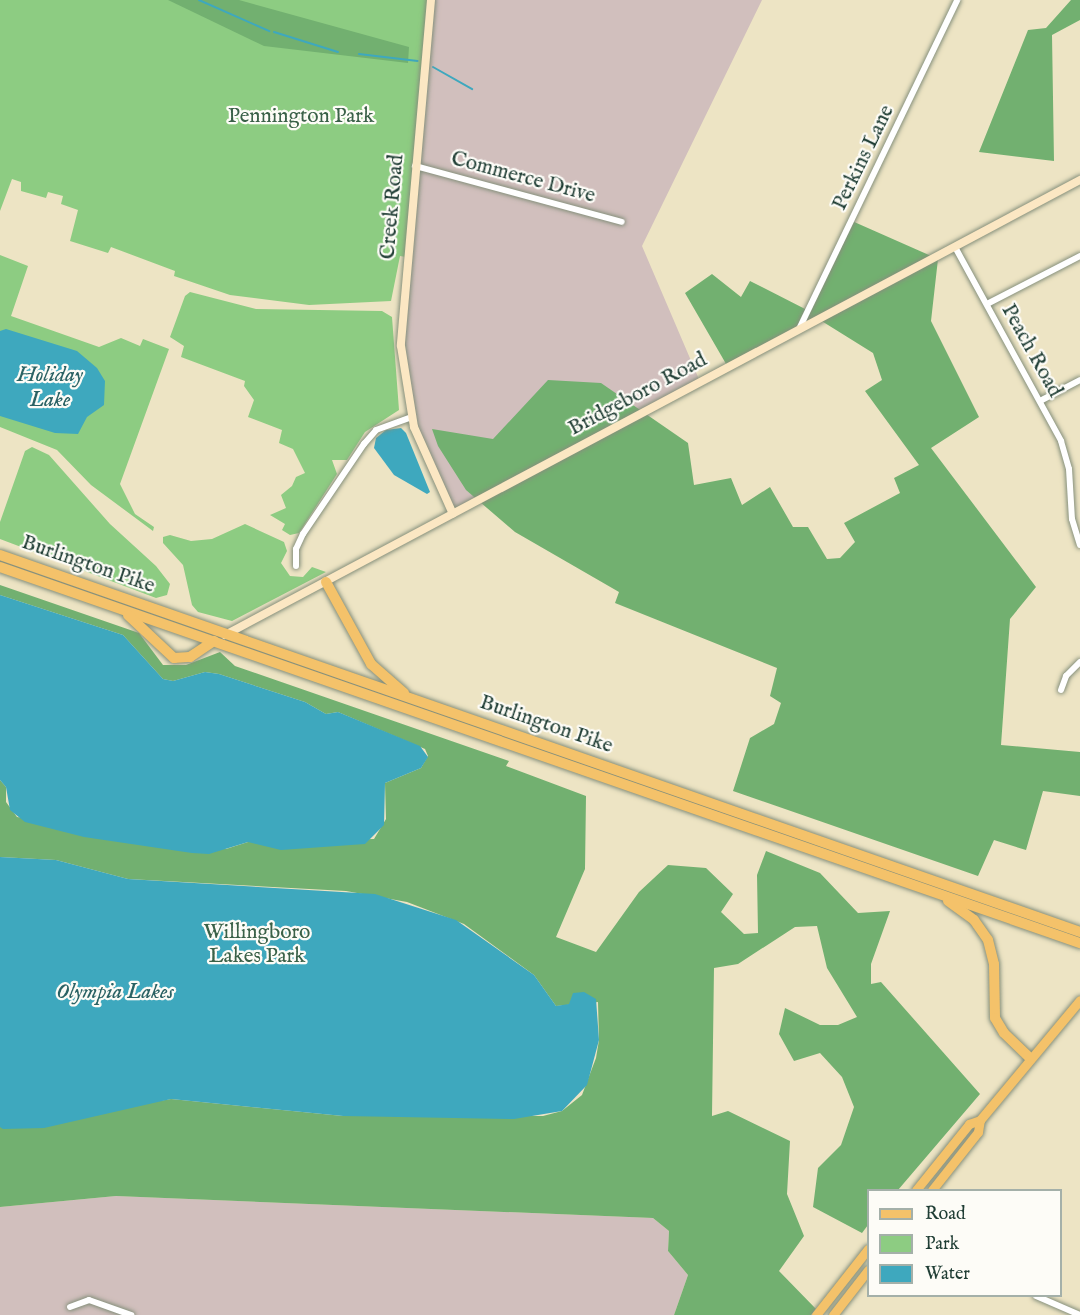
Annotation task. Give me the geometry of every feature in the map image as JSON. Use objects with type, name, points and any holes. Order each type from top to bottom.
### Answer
[{"type":"highway","name":"Burlington Pike","points":[[0,555],[1080,932]]},
{"type":"highway","name":"Burlington Pike","points":[[0,567],[1080,943]]},
{"type":"highway","points":[[326,582],[371,664],[409,697]]},
{"type":"highway","points":[[121,609],[174,658],[190,657],[214,641]]},
{"type":"highway","points":[[938,894],[974,920],[988,940],[995,975],[995,1018],[1004,1033],[1030,1059]]},
{"type":"main road","points":[[934,1189],[978,1132],[980,1120],[1080,1000]]},
{"type":"main road","points":[[918,1189],[969,1124],[980,1120]]},
{"type":"main road","points":[[816,1315],[867,1250]]},
{"type":"main road","points":[[833,1315],[867,1271]]},
{"type":"street","name":"Creek Road","points":[[431,0],[400,335],[411,417],[429,467],[453,514]]},
{"type":"street","name":"Perkins Lane","points":[[799,330],[957,0]]},
{"type":"street","name":"Commerce Drive","points":[[415,166],[622,222]]},
{"type":"street","name":"Bridgeboro Road","points":[[214,641],[1080,180]]},
{"type":"street","name":"Peach Road","points":[[954,247],[1061,441],[1071,492],[1072,519],[1080,545]]},
{"type":"street","points":[[987,304],[1080,256]]},
{"type":"street","points":[[1040,401],[1080,380]]},
{"type":"street","points":[[296,566],[296,549],[303,534],[364,444],[376,430],[411,417]]},
{"type":"street","points":[[1071,492],[1080,489]]},
{"type":"street","points":[[1060,690],[1066,676],[1080,662]]},
{"type":"street","points":[[1038,1297],[1080,1315]]},
{"type":"street","points":[[70,1307],[89,1300],[131,1315]]},
{"type":"shaded area","points":[[431,0],[762,0],[642,246],[701,384],[453,514],[424,453],[407,396],[400,335]]},
{"type":"shaded area","points":[[116,1196],[653,1218],[669,1231],[668,1251],[688,1275],[674,1315],[0,1315],[0,1207]]},
{"type":"green space","name":"Pennington Park","points":[[0,0],[431,0],[406,257],[400,256],[391,301],[309,305],[230,295],[174,276],[175,271],[111,247],[108,253],[70,241],[78,210],[61,204],[63,196],[48,192],[46,198],[21,191],[21,182],[12,179],[0,211]]},
{"type":"green space","points":[[168,0],[239,0],[409,47],[408,63],[264,46]]},
{"type":"green space","points":[[1071,0],[1080,0],[1080,20],[1052,35],[1054,161],[979,152],[1028,30],[1046,28]]},
{"type":"green space","points":[[852,221],[938,259],[931,321],[979,417],[931,448],[1036,587],[1010,619],[1001,745],[1080,752],[1080,796],[1043,791],[1026,850],[994,840],[978,876],[733,791],[750,738],[774,724],[781,703],[770,696],[777,668],[615,603],[619,592],[515,532],[466,490],[438,446],[432,429],[493,439],[548,380],[601,383],[688,443],[694,485],[731,478],[742,505],[770,487],[793,527],[808,527],[827,559],[840,558],[855,542],[844,523],[900,493],[894,478],[919,465],[865,391],[882,380],[873,353],[820,320],[729,369],[685,293],[712,274],[741,297],[750,281],[809,311]]},
{"type":"green space","points":[[0,255],[28,266],[11,316],[99,347],[121,338],[140,346],[143,339],[169,349],[120,484],[135,514],[154,527],[153,531],[91,485],[57,450],[0,427]]},
{"type":"green space","points":[[190,292],[256,309],[382,311],[392,317],[399,410],[365,432],[347,460],[332,460],[337,474],[299,533],[290,535],[282,530],[285,524],[270,515],[286,508],[281,495],[292,486],[296,477],[305,473],[293,449],[279,443],[282,430],[248,417],[254,400],[244,386],[245,381],[181,357],[184,346],[170,337],[185,296]]},
{"type":"green space","points":[[32,447],[49,455],[110,524],[156,566],[170,584],[167,595],[156,598],[0,539],[0,522],[25,451]]},
{"type":"green space","points":[[245,524],[284,542],[287,551],[281,563],[290,576],[303,577],[312,567],[326,572],[232,621],[198,612],[192,605],[183,565],[163,543],[163,537],[170,535],[191,541],[212,539]]},
{"type":"green space","points":[[0,585],[139,633],[163,665],[186,665],[220,652],[235,666],[509,761],[506,766],[586,796],[585,869],[556,937],[596,952],[639,892],[668,865],[706,868],[733,894],[721,912],[744,934],[758,933],[757,875],[766,851],[820,873],[858,913],[890,911],[871,964],[871,984],[881,982],[980,1094],[899,1189],[867,1189],[867,1226],[862,1233],[813,1207],[818,1168],[841,1145],[854,1107],[842,1077],[820,1053],[794,1061],[779,1034],[785,1008],[820,1025],[838,1025],[857,1017],[827,968],[817,926],[795,927],[738,964],[714,968],[712,1116],[728,1111],[790,1141],[787,1194],[804,1236],[779,1271],[816,1309],[811,1315],[674,1315],[688,1275],[668,1251],[669,1231],[653,1218],[116,1196],[0,1207],[0,1127],[171,1099],[343,1116],[543,1116],[562,1111],[582,1095],[596,1058],[599,1040],[598,1002],[556,1006],[534,975],[464,924],[407,902],[346,891],[128,879],[56,860],[0,857],[0,780],[6,787],[6,802],[17,817],[226,849],[248,842],[374,839],[386,819],[385,783],[421,768],[428,756],[425,749],[338,712],[326,714],[305,702],[219,674],[205,672],[173,681],[163,679],[123,635],[0,595]]},
{"type":"water","name":"Holiday Lake","points":[[6,329],[77,351],[97,368],[105,381],[104,405],[87,417],[78,434],[55,433],[0,416],[0,331]]},
{"type":"water","points":[[401,428],[406,433],[430,492],[427,494],[394,475],[374,448],[376,438],[386,430]]},
{"type":"water","points":[[0,595],[123,635],[163,679],[173,681],[205,672],[219,674],[305,702],[326,714],[338,712],[420,746],[428,757],[421,768],[385,783],[384,825],[365,844],[281,850],[248,842],[209,854],[192,853],[84,837],[25,822],[10,810],[6,787],[0,780]]},
{"type":"water","name":"Olympia Lakes","points":[[0,857],[56,860],[128,879],[375,894],[456,920],[534,975],[556,1006],[569,1004],[573,993],[584,992],[596,999],[599,1040],[587,1085],[562,1111],[514,1119],[343,1116],[171,1099],[44,1128],[3,1129],[0,1127]]},
{"type":"waterway","points":[[199,0],[269,31]]},
{"type":"waterway","points":[[274,32],[338,52]]},
{"type":"waterway","points":[[359,54],[418,61]]},
{"type":"waterway","points":[[433,67],[472,89]]},
{"type":"park label","name":"Willingboro Lakes Park","points":[[257,945]]}]
